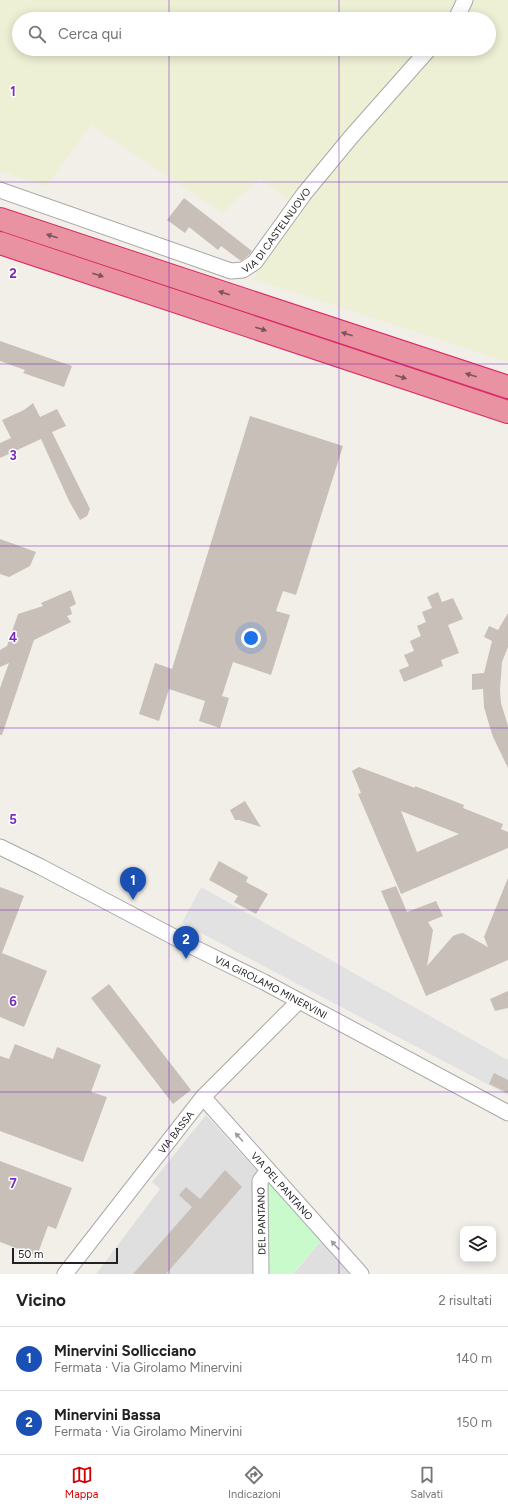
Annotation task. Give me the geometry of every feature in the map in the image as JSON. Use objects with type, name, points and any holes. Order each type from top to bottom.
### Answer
[{"type":"highway","points":[[0,219],[508,387]]},
{"type":"highway","points":[[0,243],[508,412]]},
{"type":"highway","points":[[0,249],[61,263]]},
{"type":"street","points":[[459,12],[465,0]]},
{"type":"street","name":"VIA DI CASTELNUOVO","points":[[0,190],[231,270],[243,270],[255,262],[304,194],[350,137],[423,56]]},
{"type":"street","name":"VIA GIROLAMO MINERVINI","points":[[5,850],[41,867],[299,1001],[508,1113]]},
{"type":"street","name":"VIA BASSA","points":[[65,1274],[203,1097],[299,1001]]},
{"type":"street","name":"VIA DEL PANTANO","points":[[203,1097],[361,1274]]},
{"type":"street","name":"DEL PANTANO","points":[[261,1274],[260,1181],[268,1170]]},
{"type":"shaded area","points":[[201,887],[508,1060],[508,1095],[182,923]]},
{"type":"shaded area","points":[[206,1115],[257,1171],[256,1274],[96,1274],[160,1189],[152,1182]]},
{"type":"shaded area","points":[[321,1241],[354,1274],[293,1274]]},
{"type":"green space","points":[[0,0],[508,0],[508,362],[253,279],[297,206],[259,178],[223,213],[91,125],[46,187],[0,171]]},
{"type":"green space","points":[[267,1180],[322,1235],[321,1241],[292,1274],[265,1274]]},
{"type":"building","points":[[184,198],[252,251],[249,255],[241,261],[221,246],[218,250],[189,227],[185,233],[167,220]]},
{"type":"building","points":[[0,341],[72,366],[64,387],[23,373],[25,370],[0,361]]},
{"type":"building","points":[[33,403],[40,417],[57,409],[66,426],[52,432],[90,509],[87,516],[80,520],[69,501],[41,439],[0,458],[0,443],[11,438],[2,420],[24,410]]},
{"type":"building","points":[[250,416],[343,446],[296,595],[283,591],[276,611],[290,615],[271,675],[233,662],[222,696],[229,698],[220,728],[199,721],[205,701],[169,689],[159,721],[139,714],[155,663],[172,669]]},
{"type":"building","points":[[0,539],[36,552],[30,566],[9,577],[0,574]]},
{"type":"building","points":[[71,590],[76,604],[70,607],[72,614],[67,616],[71,622],[34,640],[2,735],[0,735],[0,688],[9,663],[0,667],[0,650],[7,646],[18,614],[43,606],[41,603]]},
{"type":"building","points":[[438,592],[442,602],[453,598],[463,619],[448,625],[459,653],[441,660],[443,666],[404,682],[399,670],[409,666],[404,655],[414,651],[410,641],[421,636],[417,626],[426,622],[422,612],[432,608],[427,597]]},
{"type":"building","points":[[508,613],[508,647],[502,662],[500,690],[501,703],[508,726],[508,768],[493,737],[484,707],[483,689],[472,690],[472,674],[484,673],[492,641],[484,637],[489,626],[498,630]]},
{"type":"building","points":[[359,767],[415,788],[415,786],[464,805],[463,808],[503,824],[501,829],[508,832],[508,848],[401,894],[358,794],[361,793],[352,771]],"holes":[[[401,811],[459,834],[417,852]]]},
{"type":"building","points":[[245,801],[261,827],[235,820],[230,810]]},
{"type":"building","points":[[219,861],[248,877],[246,882],[268,894],[256,914],[234,902],[238,896],[209,880]]},
{"type":"building","points":[[508,878],[508,960],[426,996],[381,891],[396,886],[407,912],[436,901],[443,916],[428,922],[433,930],[427,966],[453,936],[458,934],[463,933],[488,947],[484,937]]},
{"type":"building","points":[[0,887],[24,896],[2,953],[47,971],[24,1027],[0,1017]]},
{"type":"building","points":[[109,984],[191,1090],[173,1104],[91,998]]},
{"type":"building","points":[[508,991],[508,1008],[495,1011],[490,999]]},
{"type":"building","points":[[15,1044],[53,1059],[57,1047],[101,1065],[91,1092],[107,1097],[83,1162],[0,1131],[0,1056],[9,1059]]},
{"type":"building","points":[[494,1073],[508,1080],[508,1093],[489,1084]]},
{"type":"building","points":[[0,1161],[72,1188],[56,1229],[48,1226],[37,1256],[0,1242]]},
{"type":"building","points":[[225,1170],[242,1187],[166,1274],[133,1274],[192,1207],[179,1195],[186,1187],[200,1199]]},
{"type":"place","name":"Minervini Sollicciano","points":[[133,900]]},
{"type":"place","name":"Minervini Bassa","points":[[186,959]]}]
